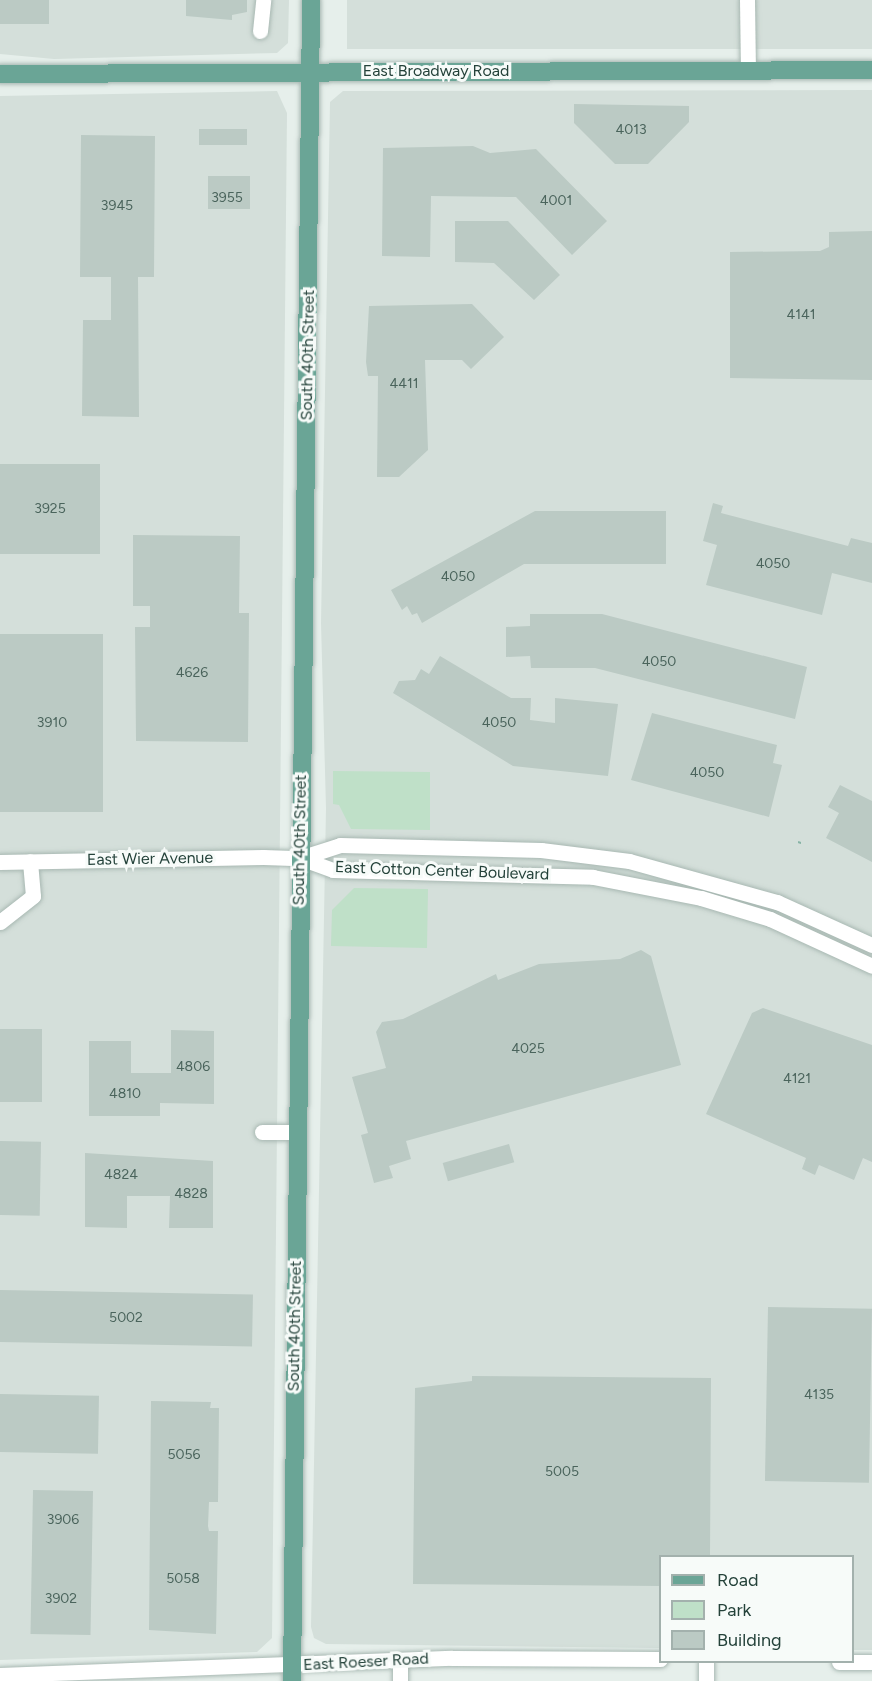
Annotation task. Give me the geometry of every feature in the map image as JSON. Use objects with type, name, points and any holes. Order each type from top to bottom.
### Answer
[{"type":"main road","name":"South 40th Street","points":[[292,1674],[311,0]]},
{"type":"main road","name":"East Broadway Road","points":[[0,74],[311,69],[872,70]]},
{"type":"street","points":[[260,31],[262,0]]},
{"type":"street","points":[[747,0],[748,70]]},
{"type":"street","name":"East Cotton Center Boulevard","points":[[300,858],[340,845],[531,850],[629,861],[777,902],[872,945]]},
{"type":"street","name":"East Wier Avenue","points":[[0,862],[300,858]]},
{"type":"street","name":"East Cotton Center Boulevard","points":[[300,858],[333,870],[531,872],[637,884],[770,919],[872,966]]},
{"type":"street","points":[[0,922],[33,896],[30,861]]},
{"type":"street","points":[[262,1132],[297,1132]]},
{"type":"street","name":"East Roeser Road","points":[[0,1675],[292,1674],[400,1660],[659,1659]]},
{"type":"street","points":[[400,1660],[400,1681]]},
{"type":"street","points":[[854,1662],[872,1662]]},
{"type":"street","points":[[706,1663],[706,1681]]},
{"type":"path","points":[[798,842],[804,844]]},
{"type":"shaded area","points":[[0,0],[289,0],[288,43],[277,53],[54,59],[0,54]]},
{"type":"shaded area","points":[[347,0],[872,0],[872,49],[347,49]]},
{"type":"shaded area","points":[[872,90],[872,1650],[854,1650],[854,1555],[659,1555],[659,1648],[326,1644],[314,1638],[311,1627],[326,808],[321,623],[330,102],[343,91]]},
{"type":"shaded area","points":[[277,91],[287,113],[272,1638],[257,1652],[0,1660],[0,96]]},
{"type":"green space","points":[[333,771],[430,772],[430,830],[351,829],[339,805],[333,804]]},
{"type":"green space","points":[[354,888],[428,889],[427,948],[331,946],[332,910]]},
{"type":"building","points":[[0,0],[49,0],[49,24],[0,24]]},
{"type":"building","points":[[186,0],[247,0],[247,12],[232,15],[232,20],[186,16]]},
{"type":"building","points":[[574,104],[689,106],[689,122],[648,164],[615,164],[574,123]]},
{"type":"building","points":[[199,129],[247,129],[247,145],[199,145]]},
{"type":"building","points":[[81,135],[155,136],[154,277],[138,277],[139,417],[82,416],[83,320],[111,320],[111,277],[80,277]]},
{"type":"building","points":[[473,146],[490,153],[536,149],[607,221],[572,255],[516,197],[431,196],[430,257],[382,256],[383,148]]},
{"type":"building","points":[[208,176],[250,176],[250,209],[208,209]]},
{"type":"building","points":[[455,221],[508,221],[560,275],[534,300],[494,263],[455,262]]},
{"type":"building","points":[[872,231],[872,380],[730,378],[730,252],[820,251],[829,247],[829,232]]},
{"type":"building","points":[[472,304],[504,337],[471,369],[462,360],[425,360],[428,450],[399,477],[377,477],[378,376],[368,376],[366,362],[369,306]]},
{"type":"building","points":[[0,464],[100,464],[100,554],[0,554]]},
{"type":"building","points":[[713,503],[723,506],[721,513],[848,546],[851,538],[872,543],[872,583],[832,573],[822,615],[706,585],[717,545],[703,541]]},
{"type":"building","points":[[535,511],[666,511],[666,564],[524,564],[422,623],[417,613],[412,615],[407,606],[402,610],[391,590]]},
{"type":"building","points":[[133,535],[240,536],[239,613],[249,613],[248,742],[136,741],[135,627],[150,627],[150,606],[133,606]]},
{"type":"building","points":[[530,614],[602,614],[807,667],[795,719],[595,668],[531,668],[530,656],[506,657],[506,627],[530,626]]},
{"type":"building","points":[[0,634],[103,634],[103,812],[0,812]]},
{"type":"building","points":[[440,656],[511,698],[531,698],[530,720],[555,723],[555,698],[618,704],[608,776],[513,766],[393,693],[399,681],[415,680],[421,669],[429,674]]},
{"type":"building","points":[[652,713],[777,745],[773,763],[782,765],[769,817],[631,780]]},
{"type":"building","points":[[840,785],[872,801],[872,862],[826,838],[839,813],[828,807]]},
{"type":"building","points":[[641,950],[651,956],[681,1065],[406,1141],[411,1159],[389,1166],[393,1178],[374,1183],[361,1135],[368,1133],[352,1077],[386,1068],[376,1032],[382,1022],[403,1019],[496,974],[498,980],[539,964],[620,959]]},
{"type":"building","points":[[763,1008],[872,1045],[872,1162],[863,1158],[854,1180],[819,1165],[815,1175],[802,1169],[806,1158],[706,1114],[752,1013]]},
{"type":"building","points":[[0,1029],[42,1029],[42,1102],[0,1102]]},
{"type":"building","points":[[171,1030],[214,1031],[214,1104],[160,1103],[160,1116],[89,1116],[89,1041],[131,1041],[131,1073],[171,1073]]},
{"type":"building","points":[[0,1141],[41,1142],[40,1216],[0,1215]]},
{"type":"building","points":[[509,1144],[514,1162],[448,1181],[443,1163]]},
{"type":"building","points":[[85,1153],[213,1161],[213,1228],[169,1228],[170,1196],[127,1196],[127,1228],[85,1227]]},
{"type":"building","points":[[0,1290],[253,1294],[252,1346],[0,1342]]},
{"type":"building","points":[[768,1307],[872,1309],[869,1483],[765,1481]]},
{"type":"building","points":[[472,1376],[711,1378],[710,1555],[659,1555],[659,1586],[413,1584],[415,1388],[472,1381]]},
{"type":"building","points":[[0,1394],[99,1396],[98,1454],[0,1452]]},
{"type":"building","points":[[151,1401],[211,1402],[210,1408],[219,1408],[218,1502],[209,1502],[208,1526],[209,1531],[218,1531],[216,1634],[149,1630]]},
{"type":"building","points":[[33,1490],[93,1491],[90,1635],[30,1634]]}]
